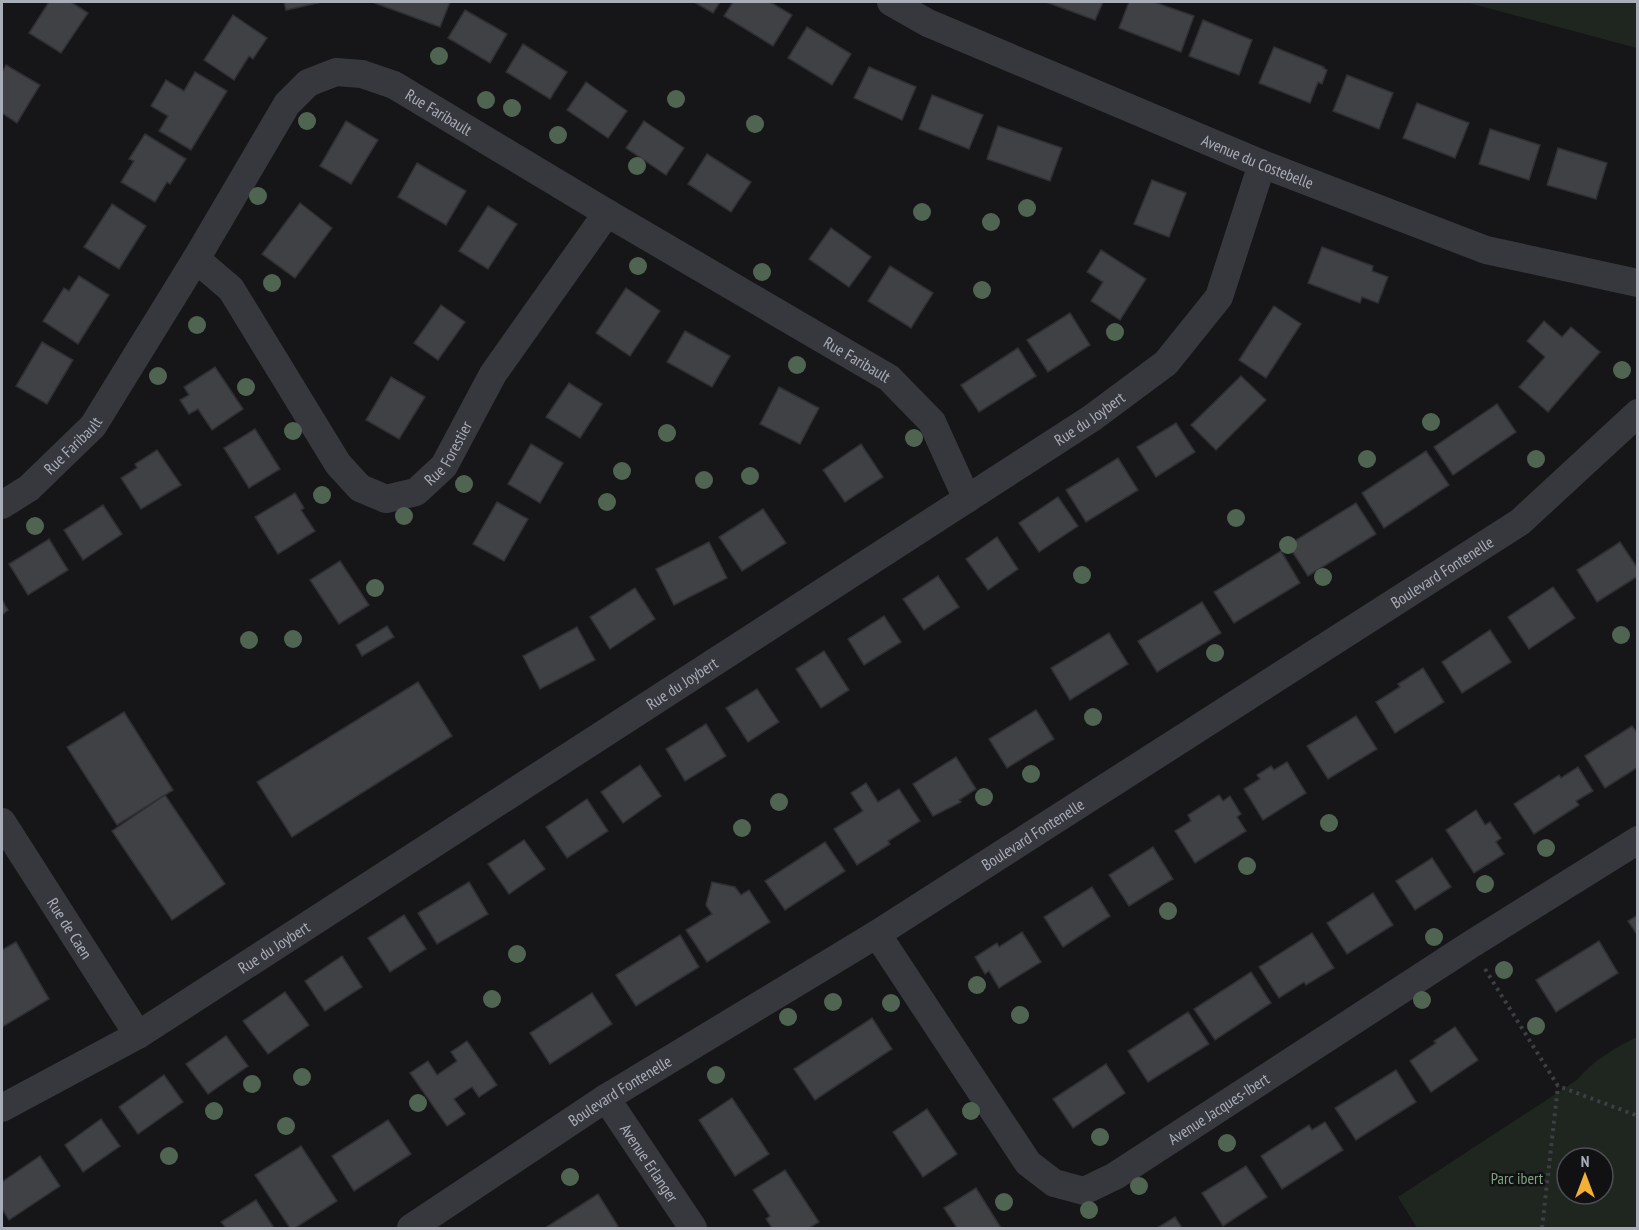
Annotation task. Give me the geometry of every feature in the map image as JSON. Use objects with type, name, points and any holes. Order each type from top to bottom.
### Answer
[{"type":"street","name":"Avenue du Costebelle","points":[[891,2],[928,23],[1262,164],[1486,250],[1638,283]]},
{"type":"street","name":"Rue Faribault","points":[[2,505],[29,488],[93,426],[287,104],[308,83],[336,72],[362,74],[394,85],[889,378],[932,422],[967,499]]},
{"type":"street","name":"Rue du Joybert","points":[[2,1108],[138,1035],[1092,418],[1166,363],[1219,297],[1262,164]]},
{"type":"street","name":"Rue Forestier","points":[[196,258],[231,289],[338,464],[360,488],[386,499],[416,492],[444,466],[493,374],[608,213]]},
{"type":"street","name":"Boulevard Fontenelle","points":[[411,1228],[606,1098],[877,934],[1520,522],[1638,413]]},
{"type":"street","name":"Rue de Caen","points":[[2,822],[138,1035]]},
{"type":"street","name":"Avenue Jacques-Ibert","points":[[877,934],[1028,1163],[1054,1183],[1084,1191],[1115,1176],[1470,945],[1638,840]]},
{"type":"street","name":"Avenue Erlanger","points":[[606,1098],[693,1228]]},
{"type":"path","points":[[1470,945],[1558,1086],[1638,1116]]},
{"type":"path","points":[[1542,1228],[1558,1086]]},
{"type":"green space","points":[[1465,2],[1637,2],[1637,48]]},
{"type":"green space","name":"Parc ibert","points":[[1637,1037],[1637,1228],[1417,1228],[1398,1197],[1577,1080],[1613,1050]]},
{"type":"building","points":[[49,2],[71,2],[88,13],[61,53],[29,33]]},
{"type":"building","points":[[284,2],[322,2],[286,10]]},
{"type":"building","points":[[372,2],[450,2],[440,27]]},
{"type":"building","points":[[694,2],[720,2],[713,13]]},
{"type":"building","points":[[733,2],[770,2],[792,15],[773,46],[724,16]]},
{"type":"building","points":[[1046,2],[1103,2],[1095,20]]},
{"type":"building","points":[[1129,2],[1154,2],[1194,16],[1181,52],[1119,28]]},
{"type":"building","points":[[465,10],[507,34],[490,63],[448,38]]},
{"type":"building","points":[[233,15],[267,38],[253,59],[249,56],[234,80],[204,60]]},
{"type":"building","points":[[1203,20],[1252,40],[1239,75],[1189,56]]},
{"type":"building","points":[[807,27],[851,54],[832,85],[788,58]]},
{"type":"building","points":[[523,44],[567,72],[550,99],[506,72]]},
{"type":"building","points":[[1274,47],[1327,70],[1322,84],[1318,82],[1310,103],[1259,83]]},
{"type":"building","points":[[6,65],[40,85],[17,123],[2,113],[2,72]]},
{"type":"building","points":[[869,67],[916,87],[902,120],[854,98]]},
{"type":"building","points":[[195,72],[227,91],[191,150],[159,131],[168,116],[151,106],[166,80],[184,91]]},
{"type":"building","points":[[1347,75],[1393,93],[1379,129],[1333,111]]},
{"type":"building","points":[[586,82],[627,111],[608,138],[567,110]]},
{"type":"building","points":[[932,95],[983,115],[969,149],[919,129]]},
{"type":"building","points":[[1417,103],[1469,123],[1455,158],[1403,138]]},
{"type":"building","points":[[346,121],[378,140],[351,184],[320,166]]},
{"type":"building","points":[[644,121],[684,148],[666,175],[626,148]]},
{"type":"building","points":[[998,126],[1062,148],[1050,181],[987,159]]},
{"type":"building","points":[[1490,129],[1540,145],[1529,180],[1479,164]]},
{"type":"building","points":[[145,134],[186,159],[170,184],[167,182],[155,202],[121,182],[134,161],[129,159]]},
{"type":"building","points":[[1558,148],[1607,163],[1596,199],[1547,185]]},
{"type":"building","points":[[707,154],[751,182],[731,212],[688,184]]},
{"type":"building","points":[[417,163],[466,191],[446,225],[398,197]]},
{"type":"building","points":[[1152,180],[1186,193],[1169,237],[1134,224]]},
{"type":"building","points":[[300,203],[332,228],[295,278],[262,254]]},
{"type":"building","points":[[112,204],[146,226],[119,269],[84,247]]},
{"type":"building","points":[[488,206],[517,224],[488,269],[459,251]]},
{"type":"building","points":[[831,228],[871,257],[849,287],[809,259]]},
{"type":"building","points":[[1322,247],[1373,266],[1372,271],[1388,277],[1378,303],[1362,297],[1360,303],[1308,283]]},
{"type":"building","points":[[1101,250],[1146,279],[1120,320],[1091,301],[1103,282],[1087,272]]},
{"type":"building","points":[[890,266],[933,293],[911,328],[868,301]]},
{"type":"building","points":[[79,276],[109,295],[78,344],[43,321],[64,288],[69,291]]},
{"type":"building","points":[[626,288],[660,311],[630,356],[596,333]]},
{"type":"building","points":[[441,305],[465,322],[438,360],[414,343]]},
{"type":"building","points":[[1274,306],[1301,324],[1266,378],[1239,360]]},
{"type":"building","points":[[1070,313],[1090,345],[1048,372],[1027,340]]},
{"type":"building","points":[[1544,321],[1562,337],[1571,327],[1600,352],[1548,412],[1519,387],[1545,357],[1527,341]]},
{"type":"building","points":[[685,331],[730,356],[712,387],[667,362]]},
{"type":"building","points":[[42,342],[73,360],[47,404],[16,386]]},
{"type":"building","points":[[1018,348],[1036,376],[979,412],[961,385]]},
{"type":"building","points":[[215,367],[243,409],[212,430],[198,409],[189,414],[180,400],[189,395],[184,387]]},
{"type":"building","points":[[1241,376],[1266,400],[1216,450],[1191,425]]},
{"type":"building","points":[[391,377],[425,397],[399,439],[366,420]]},
{"type":"building","points":[[569,383],[602,404],[580,438],[546,417]]},
{"type":"building","points":[[779,387],[819,408],[800,444],[760,424]]},
{"type":"building","points":[[1497,404],[1516,432],[1453,475],[1434,447]]},
{"type":"building","points":[[1176,423],[1195,452],[1156,477],[1137,447]]},
{"type":"building","points":[[255,429],[280,469],[249,488],[224,448]]},
{"type":"building","points":[[531,444],[563,463],[540,503],[508,484]]},
{"type":"building","points":[[861,444],[883,477],[845,502],[823,470]]},
{"type":"building","points":[[157,450],[181,485],[141,509],[121,478],[137,468],[135,464]]},
{"type":"building","points":[[1426,451],[1449,485],[1384,528],[1362,493]]},
{"type":"building","points":[[1118,458],[1138,490],[1086,522],[1066,490]]},
{"type":"building","points":[[295,493],[304,508],[301,510],[315,531],[278,554],[255,517]]},
{"type":"building","points":[[1058,497],[1078,526],[1039,552],[1019,523]]},
{"type":"building","points":[[497,502],[528,519],[504,561],[473,544]]},
{"type":"building","points":[[1356,503],[1376,534],[1308,576],[1288,545]]},
{"type":"building","points":[[103,505],[122,534],[83,560],[64,530]]},
{"type":"building","points":[[763,509],[786,543],[742,571],[719,537]]},
{"type":"building","points":[[997,537],[1018,569],[988,590],[966,559]]},
{"type":"building","points":[[49,539],[68,570],[28,595],[9,564]]},
{"type":"building","points":[[709,542],[727,578],[674,605],[656,569]]},
{"type":"building","points":[[1620,542],[1638,569],[1638,576],[1597,602],[1577,570]]},
{"type":"building","points":[[1281,551],[1300,583],[1234,623],[1214,592]]},
{"type":"building","points":[[340,561],[369,605],[339,624],[310,580]]},
{"type":"building","points":[[938,576],[959,607],[924,630],[903,599]]},
{"type":"building","points":[[1553,587],[1575,618],[1529,649],[1508,617]]},
{"type":"building","points":[[635,588],[655,619],[610,649],[590,617]]},
{"type":"building","points":[[2,600],[8,610],[2,615]]},
{"type":"building","points":[[1202,602],[1221,633],[1157,672],[1138,641]]},
{"type":"building","points":[[884,616],[901,642],[864,665],[848,639]]},
{"type":"building","points":[[387,626],[394,637],[362,656],[356,645]]},
{"type":"building","points":[[577,627],[595,660],[540,689],[523,656]]},
{"type":"building","points":[[1490,630],[1511,662],[1462,693],[1442,662]]},
{"type":"building","points":[[1109,633],[1128,664],[1070,700],[1051,668]]},
{"type":"building","points":[[824,651],[849,690],[821,708],[796,669]]},
{"type":"building","points":[[1423,668],[1444,702],[1395,733],[1376,702],[1400,687],[1398,684]]},
{"type":"building","points":[[418,682],[452,736],[292,837],[257,782]]},
{"type":"building","points":[[757,689],[779,722],[748,742],[726,708]]},
{"type":"building","points":[[1036,710],[1054,739],[1007,768],[989,739]]},
{"type":"building","points":[[124,712],[173,790],[117,825],[67,747]]},
{"type":"building","points":[[1356,716],[1377,749],[1328,779],[1307,746]]},
{"type":"building","points":[[706,724],[726,756],[685,781],[666,749]]},
{"type":"building","points":[[1632,726],[1638,734],[1638,767],[1605,788],[1585,756]]},
{"type":"building","points":[[956,757],[976,789],[959,800],[961,802],[933,816],[913,784]]},
{"type":"building","points":[[1287,762],[1306,793],[1263,820],[1244,789],[1260,779],[1257,775],[1271,766],[1274,770]]},
{"type":"building","points":[[640,765],[661,796],[623,823],[601,792]]},
{"type":"building","points":[[1578,767],[1593,791],[1576,801],[1579,805],[1534,834],[1514,804],[1559,775],[1561,778]]},
{"type":"building","points":[[866,783],[878,802],[899,789],[920,821],[888,841],[890,844],[857,865],[834,829],[863,811],[851,793]]},
{"type":"building","points":[[165,795],[225,884],[172,920],[112,831]]},
{"type":"building","points":[[1219,795],[1223,801],[1230,796],[1241,814],[1237,817],[1246,831],[1195,863],[1175,831],[1191,821],[1188,815]]},
{"type":"building","points":[[587,799],[608,831],[567,858],[546,827]]},
{"type":"building","points":[[1476,810],[1485,825],[1490,822],[1501,838],[1496,842],[1504,854],[1474,873],[1446,830]]},
{"type":"building","points":[[524,840],[545,869],[509,894],[488,864]]},
{"type":"building","points":[[825,842],[845,871],[785,910],[765,881]]},
{"type":"building","points":[[1153,847],[1173,879],[1129,906],[1109,875]]},
{"type":"building","points":[[1432,858],[1451,887],[1415,910],[1396,881]]},
{"type":"building","points":[[469,882],[488,914],[437,944],[418,913]]},
{"type":"building","points":[[712,882],[735,887],[741,895],[749,890],[770,922],[707,962],[686,930],[712,914],[706,905]]},
{"type":"building","points":[[1092,887],[1110,916],[1063,947],[1044,917]]},
{"type":"building","points":[[1373,893],[1393,925],[1347,954],[1327,923]]},
{"type":"building","points":[[404,915],[426,949],[390,972],[368,938]]},
{"type":"building","points":[[1638,915],[1638,936],[1628,921]]},
{"type":"building","points":[[1022,932],[1041,962],[999,988],[989,971],[985,974],[975,957],[997,943],[999,947]]},
{"type":"building","points":[[1312,933],[1334,968],[1306,985],[1304,982],[1279,998],[1259,967]]},
{"type":"building","points":[[680,935],[699,967],[636,1006],[616,975]]},
{"type":"building","points":[[1599,941],[1618,973],[1556,1012],[1536,980]]},
{"type":"building","points":[[16,942],[49,999],[2,1027],[2,950]]},
{"type":"building","points":[[342,956],[362,987],[325,1011],[305,981]]},
{"type":"building","points":[[1251,972],[1271,1003],[1215,1040],[1194,1009]]},
{"type":"building","points":[[285,992],[309,1025],[268,1054],[243,1021]]},
{"type":"building","points":[[592,993],[612,1024],[550,1064],[530,1033]]},
{"type":"building","points":[[1188,1012],[1209,1044],[1148,1082],[1128,1051]]},
{"type":"building","points":[[872,1018],[892,1049],[815,1100],[794,1069]]},
{"type":"building","points":[[1455,1027],[1478,1060],[1431,1092],[1410,1061]]},
{"type":"building","points":[[226,1036],[248,1066],[208,1094],[186,1064]]},
{"type":"building","points":[[467,1041],[497,1085],[479,1097],[472,1087],[454,1099],[465,1114],[447,1126],[410,1073],[428,1061],[437,1075],[457,1061],[451,1052]]},
{"type":"building","points":[[1106,1064],[1125,1093],[1073,1128],[1053,1099]]},
{"type":"building","points":[[1396,1070],[1416,1102],[1356,1140],[1335,1108]]},
{"type":"building","points":[[164,1075],[183,1102],[138,1134],[119,1107]]},
{"type":"building","points":[[732,1098],[769,1154],[735,1176],[699,1120]]},
{"type":"building","points":[[927,1109],[957,1154],[923,1177],[893,1132]]},
{"type":"building","points":[[101,1119],[120,1146],[83,1172],[65,1145]]},
{"type":"building","points":[[388,1120],[411,1154],[354,1191],[332,1156]]},
{"type":"building","points":[[1325,1122],[1343,1150],[1282,1189],[1261,1156],[1309,1125],[1312,1130]]},
{"type":"building","points":[[301,1146],[337,1201],[295,1228],[290,1228],[255,1175]]},
{"type":"building","points":[[40,1156],[60,1186],[9,1220],[2,1209],[2,1182]]},
{"type":"building","points":[[1246,1166],[1267,1197],[1223,1226],[1202,1193]]},
{"type":"building","points":[[785,1170],[819,1222],[809,1228],[772,1228],[766,1219],[770,1216],[753,1190]]},
{"type":"building","points":[[976,1188],[1001,1228],[957,1228],[944,1208]]},
{"type":"building","points":[[598,1194],[618,1226],[615,1228],[545,1228]]},
{"type":"building","points":[[256,1200],[274,1228],[226,1228],[221,1222]]},
{"type":"building","points":[[1175,1217],[1182,1228],[1157,1228]]}]
